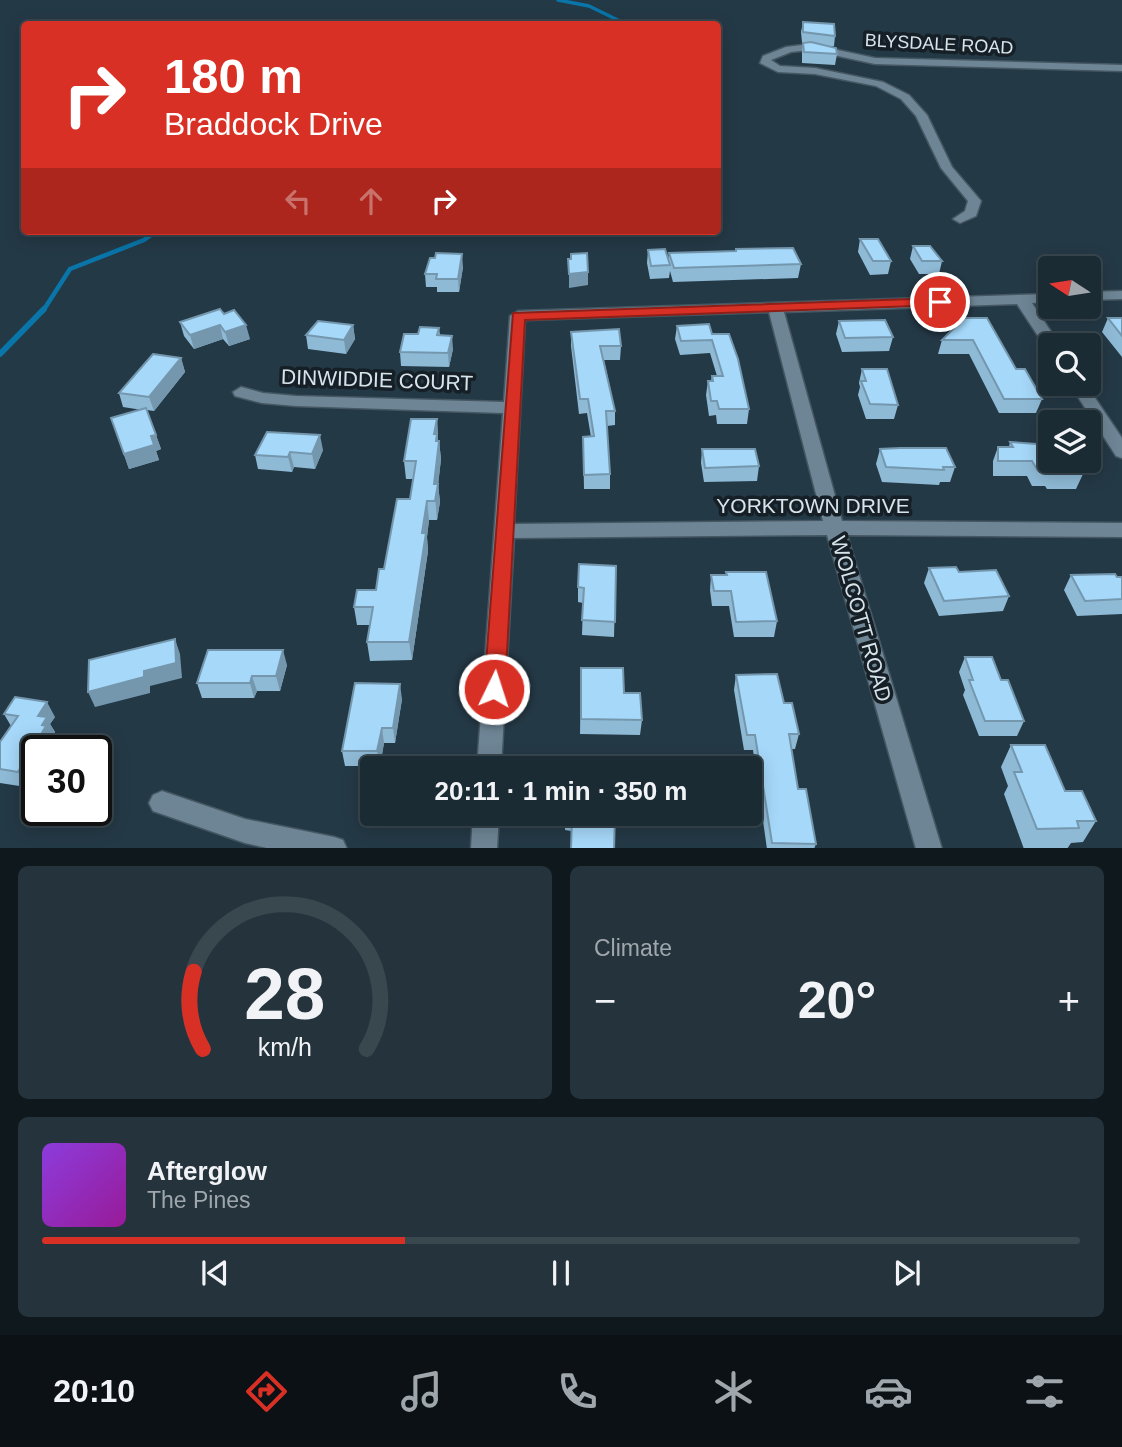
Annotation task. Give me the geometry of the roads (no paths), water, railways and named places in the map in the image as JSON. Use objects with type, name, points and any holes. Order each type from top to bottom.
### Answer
[{"type":"street","name":"BLYSDALE ROAD","points":[[960,219],[971,213],[975,201],[947,168],[921,115],[905,97],[879,84],[815,71],[772,68],[765,63],[767,58],[789,49],[810,47],[875,61],[1122,68]]},
{"type":"street","points":[[1101,296],[1122,295]]},
{"type":"street","points":[[490,756],[518,316],[1038,298]]},
{"type":"street","points":[[1022,299],[1044,333]]},
{"type":"street","name":"WOLCOTT ROAD","points":[[775,307],[835,528],[929,848]]},
{"type":"street","name":"DINWIDDIE COURT","points":[[241,392],[262,398],[296,401],[512,408]]},
{"type":"street","points":[[1085,396],[1122,452]]},
{"type":"street","name":"YORKTOWN DRIVE","points":[[505,531],[835,528],[1122,530]]},
{"type":"street","points":[[162,803],[245,831],[329,848]]},
{"type":"street","points":[[484,848],[485,826]]},
{"type":"waterway","points":[[558,0],[589,6],[620,21]]},
{"type":"waterway","points":[[43,311],[70,269],[151,235]]},
{"type":"waterway","points":[[0,354],[44,309]]}]
